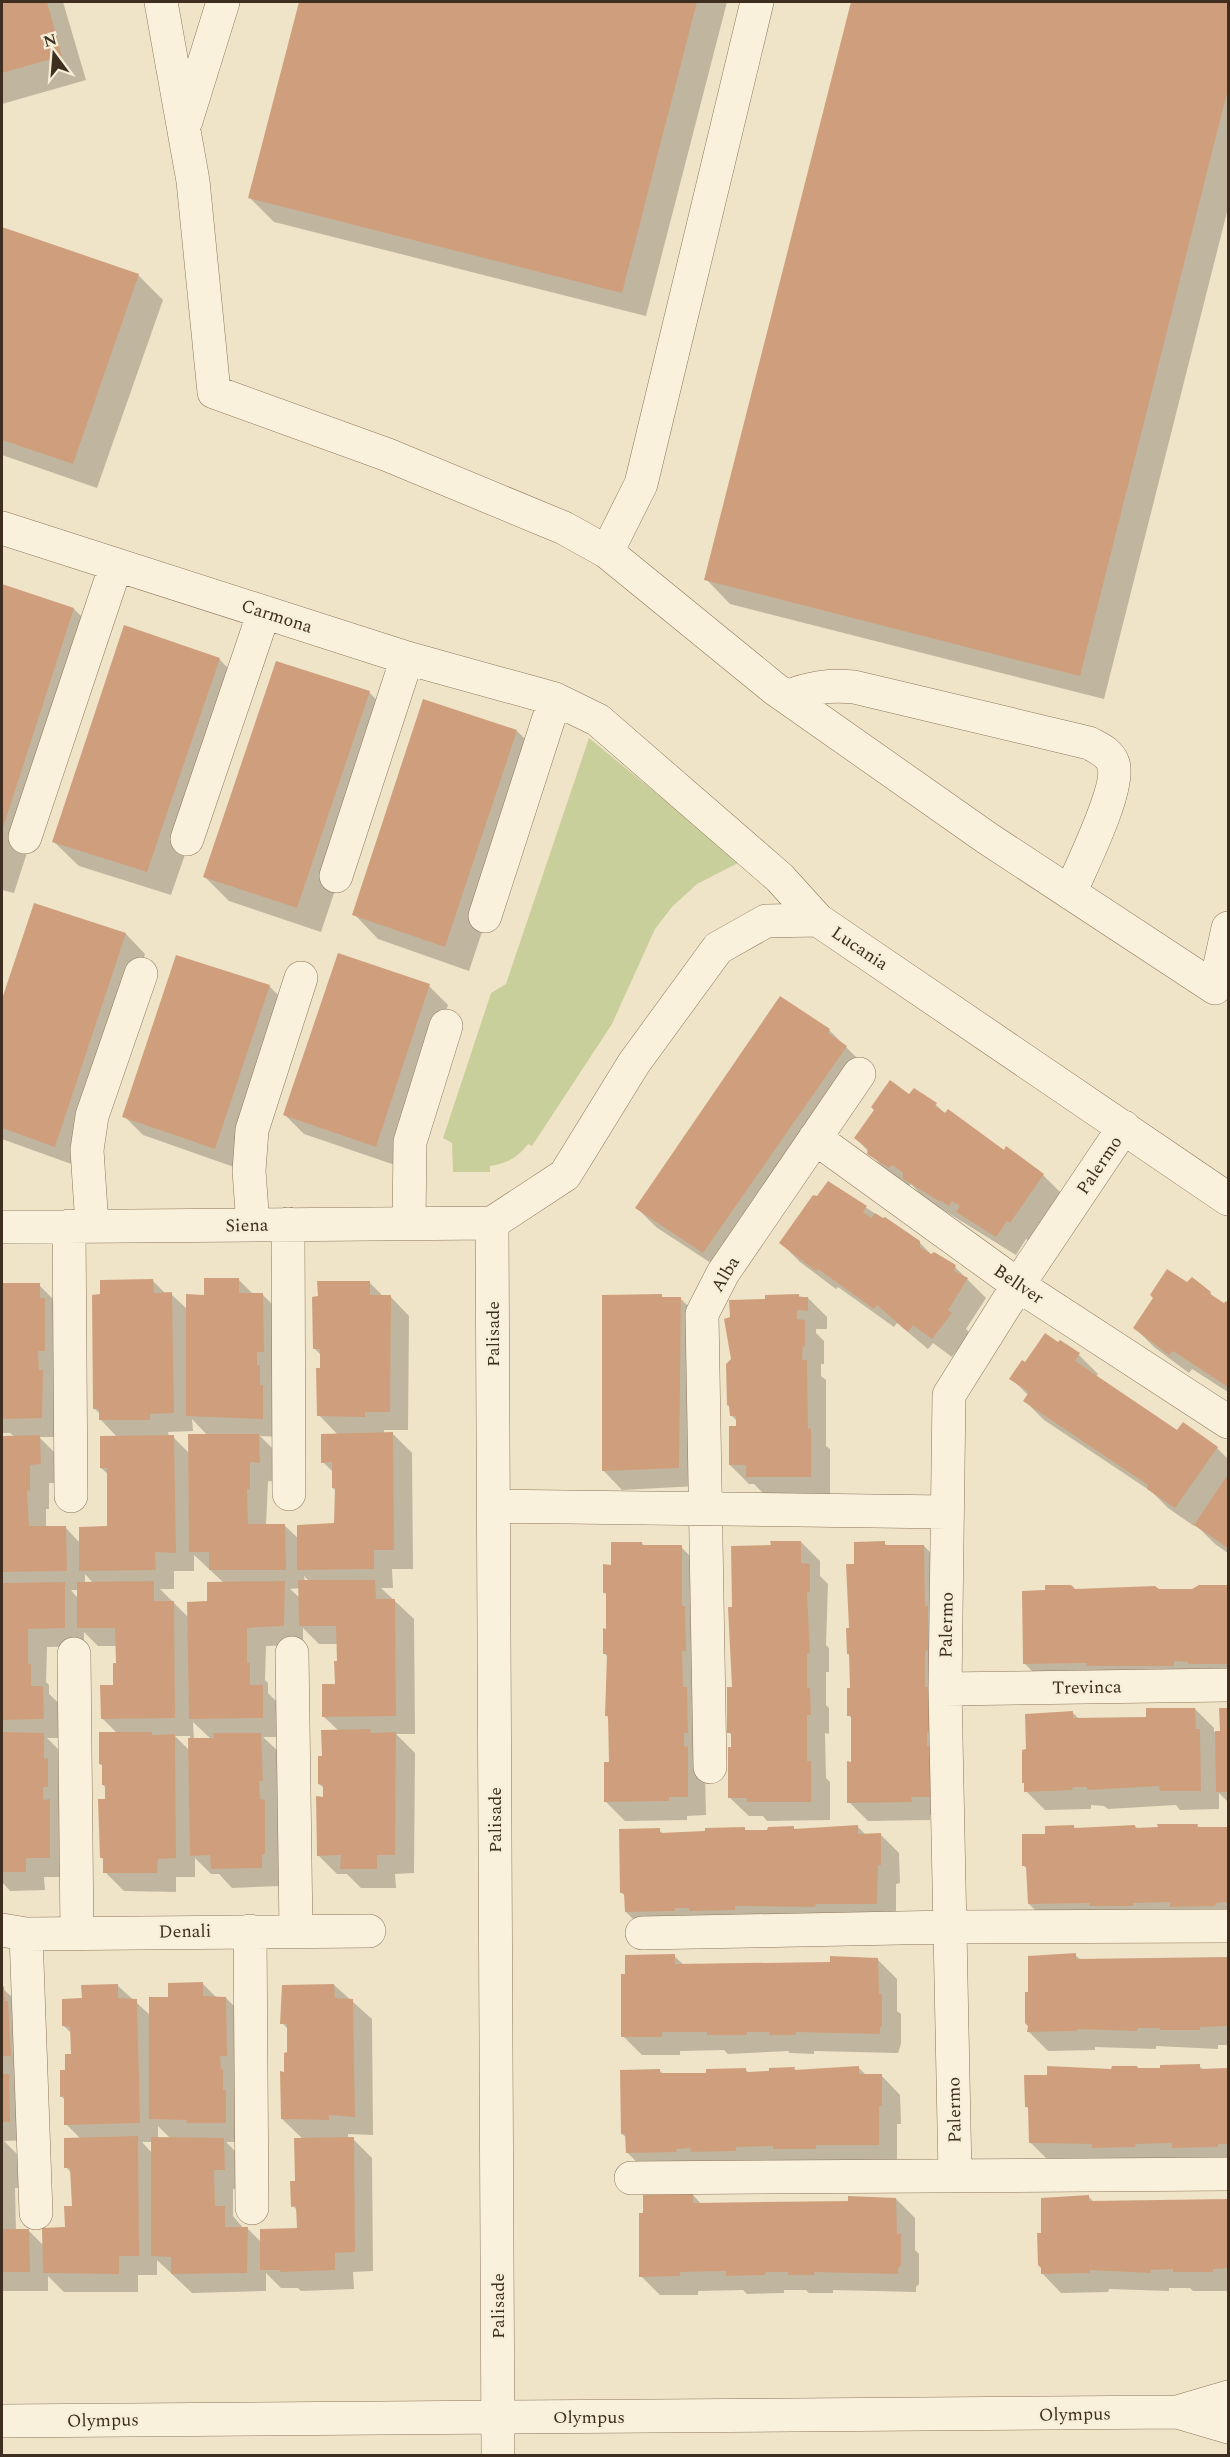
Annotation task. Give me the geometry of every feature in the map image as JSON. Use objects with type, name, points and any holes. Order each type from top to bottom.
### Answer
[{"type":"street","points":[[161,2],[193,181],[214,392],[388,455],[564,528],[607,552],[787,697],[987,838],[1222,993],[1228,928]]},
{"type":"street","points":[[184,129],[223,2]]},
{"type":"street","points":[[607,552],[640,484],[757,2]]},
{"type":"street","name":"Carmona","points":[[2,528],[407,658],[555,699],[598,720],[780,878],[818,920]]},
{"type":"street","points":[[25,837],[116,565]]},
{"type":"street","points":[[187,839],[264,612]]},
{"type":"street","points":[[336,876],[407,658]]},
{"type":"street","points":[[787,697],[816,687],[833,685],[854,687],[1089,743],[1108,754],[1114,764],[1114,788],[1070,893]]},
{"type":"street","points":[[485,916],[555,699]]},
{"type":"street","name":"Lucania","points":[[492,1222],[565,1174],[634,1063],[718,948],[766,921],[818,920],[1228,1199]]},
{"type":"street","points":[[71,1496],[81,1226],[87,1150],[92,1116],[141,974]]},
{"type":"street","points":[[253,1225],[249,1171],[252,1130],[301,978]]},
{"type":"street","points":[[409,1223],[410,1142],[446,1026]]},
{"type":"street","name":"Alba","points":[[710,1767],[702,1314],[723,1273],[859,1074]]},
{"type":"street","name":"Palermo","points":[[955,2174],[945,1689],[949,1395],[1018,1285],[1124,1127]]},
{"type":"street","name":"Bellver","points":[[815,1138],[1018,1285],[1228,1422]]},
{"type":"street","name":"Siena","points":[[2,1227],[492,1222]]},
{"type":"street","name":"Palisade","points":[[492,1222],[498,2456]]},
{"type":"street","points":[[288,1224],[289,1494]]},
{"type":"street","points":[[494,1506],[947,1512]]},
{"type":"street","points":[[292,1653],[296,1930]]},
{"type":"street","points":[[74,1654],[77,1933]]},
{"type":"street","name":"Trevinca","points":[[945,1689],[1228,1685]]},
{"type":"street","points":[[642,1933],[950,1927],[1228,1926]]},
{"type":"street","points":[[250,1931],[252,2208]]},
{"type":"street","name":"Denali","points":[[14,1932],[369,1931]]},
{"type":"street","points":[[14,1932],[36,2213]]},
{"type":"street","points":[[632,2178],[955,2174],[1228,2174]]},
{"type":"street","name":"Olympus","points":[[2,2421],[1177,2412],[1228,2397]]},
{"type":"street","name":"Olympus","points":[[1177,2412],[1228,2427]]},
{"type":"green space","points":[[589,738],[740,862],[697,884],[672,907],[655,929],[612,1024],[532,1146],[528,1144],[512,1159],[490,1166],[490,1172],[453,1172],[452,1143],[443,1138],[491,993],[506,984]]},
{"type":"building","points":[[2,2],[47,2],[62,56],[2,73]]},
{"type":"building","points":[[299,2],[697,2],[622,293],[248,198]]},
{"type":"building","points":[[851,2],[1228,2],[1228,89],[1080,676],[704,580]]},
{"type":"building","points":[[2,227],[139,274],[73,464],[2,440]]},
{"type":"building","points":[[2,584],[74,608],[2,831]]},
{"type":"building","points":[[124,625],[220,658],[147,872],[52,842]]},
{"type":"building","points":[[276,661],[370,691],[297,908],[203,877]]},
{"type":"building","points":[[423,699],[517,730],[445,947],[352,915]]},
{"type":"building","points":[[34,903],[126,933],[55,1147],[2,1128],[2,999]]},
{"type":"building","points":[[338,953],[430,984],[376,1147],[283,1115]]},
{"type":"building","points":[[176,955],[270,985],[215,1149],[122,1117]]},
{"type":"building","points":[[780,996],[830,1029],[828,1033],[847,1046],[703,1253],[635,1208]]},
{"type":"building","points":[[890,1080],[909,1094],[914,1088],[937,1103],[935,1106],[945,1113],[948,1109],[1004,1150],[1006,1146],[1044,1174],[1010,1223],[1007,1221],[996,1237],[956,1212],[960,1206],[952,1201],[949,1206],[939,1201],[903,1179],[903,1173],[892,1165],[889,1168],[867,1154],[868,1149],[854,1138],[874,1110],[871,1107]]},
{"type":"building","points":[[828,1181],[867,1206],[863,1212],[871,1218],[875,1213],[885,1217],[920,1241],[920,1247],[956,1265],[954,1271],[968,1278],[948,1310],[952,1313],[932,1339],[913,1325],[908,1332],[877,1305],[874,1309],[818,1269],[816,1271],[779,1243],[813,1195],[817,1196]]},
{"type":"building","points":[[1167,1269],[1187,1282],[1192,1277],[1211,1292],[1210,1294],[1228,1303],[1228,1387],[1173,1351],[1169,1355],[1133,1328],[1153,1298],[1150,1295]]},
{"type":"building","points":[[204,1278],[239,1278],[239,1293],[263,1293],[264,1352],[257,1352],[257,1365],[260,1365],[260,1385],[263,1385],[263,1419],[186,1416],[186,1294],[204,1295]]},
{"type":"building","points":[[153,1279],[154,1293],[172,1292],[174,1413],[150,1414],[150,1420],[99,1420],[99,1409],[93,1409],[92,1295],[100,1294],[100,1280]]},
{"type":"building","points":[[317,1281],[370,1281],[370,1295],[391,1295],[390,1412],[365,1412],[365,1417],[317,1416],[316,1368],[320,1368],[320,1349],[313,1349],[312,1297],[318,1296]]},
{"type":"building","points":[[2,1283],[40,1283],[40,1298],[45,1298],[45,1351],[38,1351],[39,1370],[43,1370],[42,1418],[2,1419]]},
{"type":"building","points":[[662,1294],[662,1297],[681,1297],[679,1468],[602,1471],[602,1295]]},
{"type":"building","points":[[799,1294],[799,1297],[808,1297],[808,1311],[797,1310],[797,1319],[805,1320],[805,1346],[803,1346],[802,1360],[807,1360],[811,1477],[746,1477],[746,1465],[729,1465],[729,1426],[736,1426],[736,1416],[730,1416],[727,1405],[726,1364],[731,1359],[724,1319],[730,1317],[729,1300],[765,1299],[765,1295]]},
{"type":"building","points":[[1045,1333],[1080,1353],[1075,1361],[1177,1430],[1183,1422],[1218,1447],[1175,1508],[1147,1489],[1148,1485],[1023,1401],[1029,1392],[1009,1379],[1022,1360],[1025,1362]]},
{"type":"building","points":[[393,1432],[394,1550],[374,1550],[374,1569],[297,1570],[297,1525],[334,1523],[335,1488],[332,1488],[332,1462],[321,1463],[321,1434]]},
{"type":"building","points":[[188,1434],[259,1434],[260,1463],[250,1462],[250,1489],[247,1489],[248,1524],[285,1524],[286,1570],[209,1570],[209,1552],[189,1552]]},
{"type":"building","points":[[40,1435],[41,1464],[30,1465],[30,1490],[27,1491],[29,1526],[66,1526],[67,1571],[2,1572],[2,1436]]},
{"type":"building","points":[[174,1435],[176,1553],[155,1552],[156,1570],[79,1571],[79,1527],[107,1526],[107,1468],[100,1468],[100,1436]]},
{"type":"building","points":[[1226,1477],[1228,1478],[1228,1548],[1194,1525]]},
{"type":"building","points":[[770,1541],[801,1541],[801,1563],[810,1564],[810,1592],[807,1592],[810,1653],[807,1654],[807,1688],[810,1688],[811,1715],[807,1715],[807,1761],[811,1761],[811,1802],[747,1802],[747,1798],[728,1798],[728,1747],[731,1747],[731,1733],[727,1733],[727,1687],[732,1687],[728,1607],[732,1607],[731,1546],[771,1545]]},
{"type":"building","points":[[885,1541],[885,1545],[924,1545],[925,1606],[928,1606],[925,1687],[930,1687],[930,1732],[927,1732],[927,1746],[930,1746],[931,1797],[911,1797],[912,1802],[847,1803],[847,1761],[851,1762],[851,1716],[847,1716],[847,1688],[850,1688],[846,1628],[849,1628],[846,1564],[854,1564],[854,1542]]},
{"type":"building","points":[[611,1542],[682,1545],[682,1606],[685,1606],[686,1651],[682,1651],[683,1687],[687,1687],[688,1733],[684,1733],[684,1746],[688,1747],[688,1797],[669,1797],[669,1801],[604,1802],[604,1762],[609,1762],[608,1716],[605,1716],[607,1654],[603,1654],[606,1593],[603,1593],[603,1564],[611,1565]]},
{"type":"building","points":[[298,1580],[375,1580],[376,1599],[395,1599],[396,1716],[322,1717],[322,1684],[335,1684],[336,1626],[299,1626]]},
{"type":"building","points":[[154,1581],[154,1601],[174,1601],[175,1718],[101,1719],[100,1685],[113,1685],[113,1663],[116,1663],[115,1628],[77,1628],[77,1582]]},
{"type":"building","points":[[285,1581],[284,1626],[247,1628],[247,1663],[250,1663],[250,1685],[263,1685],[263,1718],[189,1719],[187,1602],[207,1601],[207,1582]]},
{"type":"building","points":[[65,1582],[65,1628],[28,1629],[28,1664],[31,1664],[31,1686],[43,1686],[44,1719],[2,1720],[2,1583]]},
{"type":"building","points":[[1045,1585],[1071,1585],[1075,1589],[1155,1586],[1159,1589],[1192,1589],[1199,1585],[1228,1585],[1228,1664],[1188,1664],[1188,1662],[1174,1661],[1174,1666],[1086,1666],[1087,1663],[1023,1664],[1022,1591],[1045,1590]]},
{"type":"building","points":[[1146,1708],[1195,1708],[1196,1729],[1200,1729],[1201,1791],[1160,1791],[1159,1786],[1087,1790],[1087,1787],[1073,1787],[1072,1790],[1024,1792],[1022,1750],[1026,1749],[1025,1714],[1073,1711],[1073,1718],[1146,1717]]},
{"type":"building","points":[[1219,1708],[1228,1708],[1228,1792],[1216,1792],[1215,1731],[1220,1731]]},
{"type":"building","points":[[370,1729],[371,1733],[396,1732],[395,1855],[377,1855],[377,1869],[340,1869],[341,1855],[317,1856],[316,1796],[323,1797],[323,1785],[318,1784],[318,1756],[322,1756],[321,1730]]},
{"type":"building","points":[[2,1732],[44,1733],[44,1759],[48,1758],[48,1787],[43,1787],[43,1800],[50,1799],[50,1858],[26,1858],[26,1872],[2,1872]]},
{"type":"building","points":[[99,1732],[175,1734],[176,1858],[158,1859],[157,1873],[103,1873],[103,1858],[100,1858],[98,1799],[105,1799],[105,1785],[102,1785],[102,1765],[99,1764]]},
{"type":"building","points":[[213,1733],[261,1733],[263,1781],[259,1781],[260,1799],[265,1800],[265,1854],[262,1855],[262,1868],[211,1869],[210,1855],[190,1856],[188,1738],[214,1738]]},
{"type":"building","points":[[1157,1824],[1228,1827],[1228,1902],[1216,1903],[1215,1906],[1170,1907],[1170,1902],[1133,1903],[1133,1906],[1089,1906],[1090,1903],[1028,1904],[1026,1866],[1022,1866],[1022,1834],[1045,1834],[1045,1826],[1074,1825],[1074,1828],[1135,1825],[1135,1828],[1158,1827]]},
{"type":"building","points":[[858,1825],[858,1834],[881,1833],[877,1904],[816,1904],[815,1907],[735,1906],[735,1910],[689,1911],[689,1908],[675,1908],[675,1911],[625,1912],[624,1893],[620,1893],[619,1829],[660,1828],[660,1833],[705,1831],[705,1828],[745,1827],[745,1830],[767,1830],[768,1827],[794,1826],[794,1829]]},
{"type":"building","points":[[1076,1953],[1076,1959],[1228,1957],[1228,2026],[1200,2027],[1200,2030],[1138,2028],[1137,2031],[1077,2029],[1077,2031],[1027,2032],[1025,1992],[1028,1992],[1028,1956]]},
{"type":"building","points":[[675,1954],[675,1964],[830,1962],[830,1956],[878,1958],[879,1994],[882,1994],[880,2034],[796,2032],[796,2035],[770,2035],[769,2032],[747,2032],[747,2035],[707,2035],[707,2032],[662,2032],[662,2037],[621,2037],[621,1974],[625,1974],[625,1955]]},
{"type":"building","points":[[203,1982],[203,1996],[226,1997],[227,2056],[220,2056],[221,2070],[223,2069],[223,2090],[226,2090],[226,2123],[186,2123],[187,2120],[149,2119],[149,1997],[168,1997],[168,1983]]},
{"type":"building","points":[[118,1984],[118,1998],[137,1999],[140,2123],[64,2125],[64,2096],[60,2097],[60,2070],[65,2070],[65,2054],[71,2054],[70,2027],[62,2026],[62,1999],[82,1998],[81,1985]]},
{"type":"building","points":[[334,1984],[335,1998],[353,1999],[355,2117],[329,2115],[329,2120],[281,2119],[280,2071],[284,2072],[284,2053],[287,2052],[287,2024],[280,2024],[282,1985]]},
{"type":"building","points":[[4,1986],[5,2001],[8,2001],[11,2056],[2,2056],[2,1987]]},
{"type":"building","points":[[1200,2064],[1200,2069],[1228,2068],[1228,2144],[1218,2144],[1218,2147],[1172,2148],[1172,2143],[1135,2144],[1136,2147],[1092,2148],[1092,2144],[1029,2143],[1024,2075],[1047,2075],[1047,2066],[1111,2069],[1112,2066],[1160,2068],[1160,2065]]},
{"type":"building","points":[[859,2066],[859,2074],[882,2074],[879,2145],[816,2145],[816,2149],[773,2149],[773,2146],[736,2147],[736,2151],[691,2152],[690,2148],[676,2149],[677,2152],[626,2153],[625,2134],[621,2134],[620,2070],[660,2069],[660,2073],[706,2073],[706,2069],[746,2068],[746,2072],[769,2071],[769,2068],[795,2067],[794,2070]]},
{"type":"building","points":[[2,2074],[9,2074],[10,2122],[2,2122]]},
{"type":"building","points":[[138,2136],[139,2256],[119,2256],[119,2274],[43,2273],[42,2228],[65,2227],[64,2206],[72,2206],[70,2168],[64,2168],[64,2138]]},
{"type":"building","points":[[151,2137],[224,2138],[225,2170],[214,2170],[215,2206],[225,2206],[225,2227],[248,2227],[247,2273],[171,2274],[171,2257],[151,2256]]},
{"type":"building","points":[[354,2137],[355,2252],[335,2253],[335,2270],[280,2272],[280,2270],[260,2270],[260,2229],[297,2228],[296,2206],[291,2207],[290,2181],[295,2181],[294,2138]]},
{"type":"building","points":[[693,2194],[693,2203],[848,2201],[848,2196],[896,2198],[897,2234],[901,2233],[901,2265],[898,2268],[898,2274],[814,2272],[814,2275],[788,2275],[788,2272],[766,2272],[765,2275],[726,2276],[726,2271],[680,2272],[680,2276],[639,2277],[639,2213],[643,2213],[643,2195]]},
{"type":"building","points":[[1089,2195],[1089,2201],[1228,2199],[1228,2268],[1213,2269],[1213,2272],[1173,2272],[1173,2269],[1150,2270],[1151,2273],[1090,2270],[1090,2273],[1041,2274],[1041,2268],[1038,2265],[1037,2233],[1041,2233],[1041,2198]]},
{"type":"building","points":[[2,2229],[29,2229],[30,2272],[2,2272]]}]
